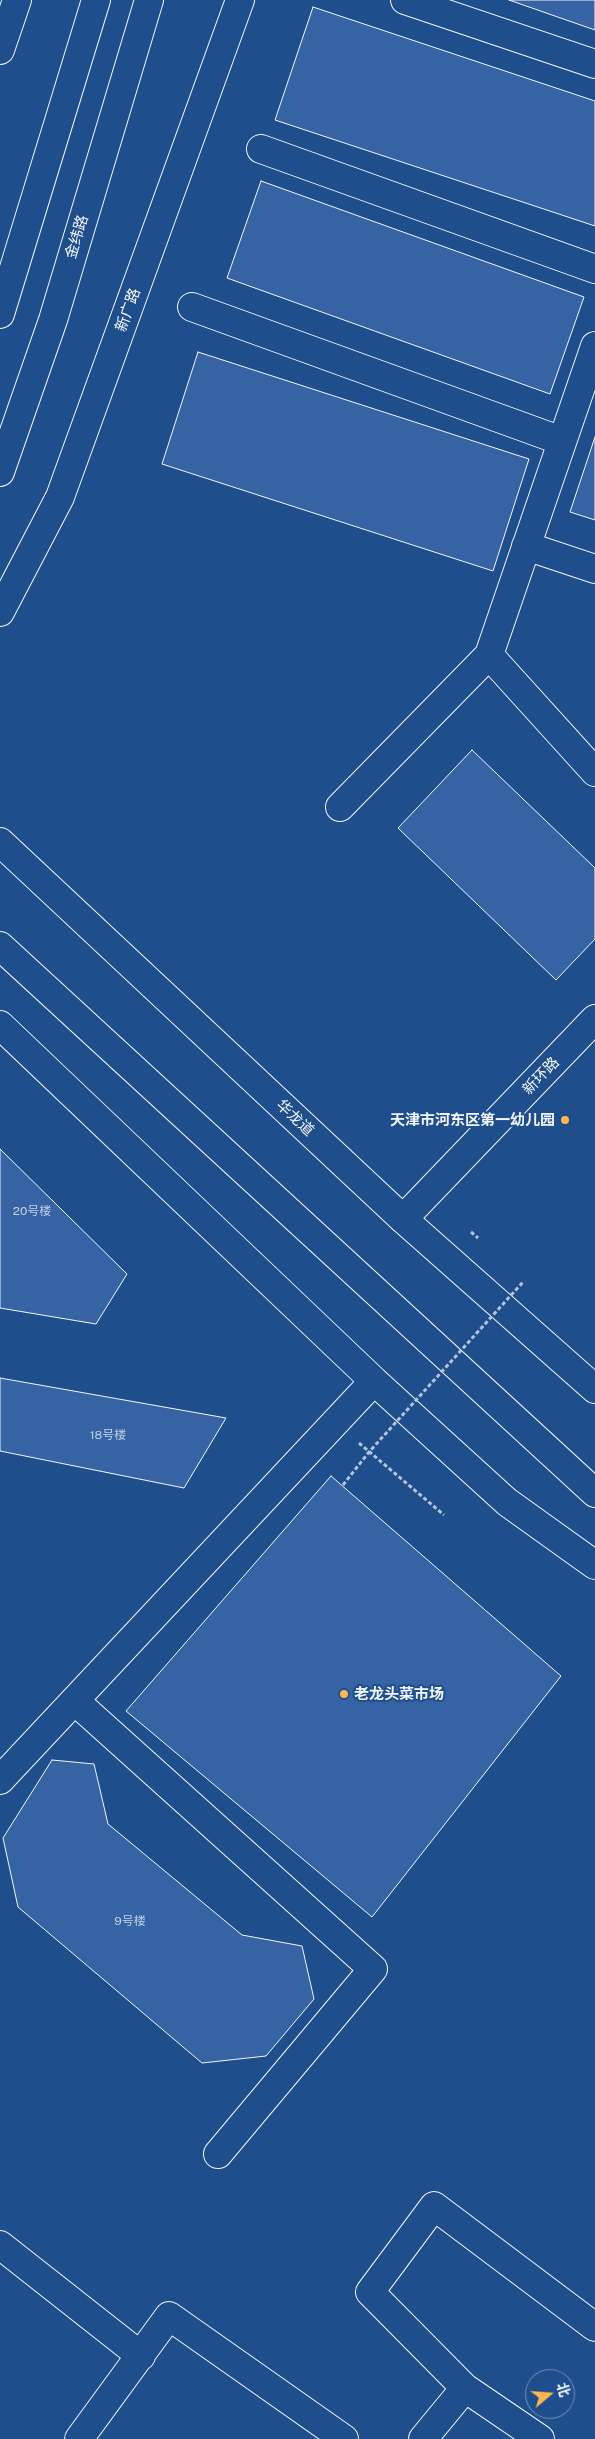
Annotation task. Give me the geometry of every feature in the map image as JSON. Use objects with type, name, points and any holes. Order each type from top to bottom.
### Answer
[{"type":"street","points":[[0,50],[17,0]]},
{"type":"street","points":[[0,314],[96,0]]},
{"type":"street","name":"金纬路","points":[[0,472],[53,320],[148,0]]},
{"type":"street","name":"新广路","points":[[0,612],[60,497],[240,0]]},
{"type":"street","points":[[405,0],[595,64]]},
{"type":"street","points":[[261,149],[595,269]]},
{"type":"street","points":[[192,307],[562,441]]},
{"type":"street","points":[[340,807],[489,654],[562,441],[592,364]]},
{"type":"street","points":[[526,546],[595,569]]},
{"type":"street","points":[[489,654],[595,772]]},
{"type":"street","name":"华龙道","points":[[0,842],[403,1219],[595,1389]]},
{"type":"street","points":[[0,946],[595,1494]]},
{"type":"street","name":"新环路","points":[[403,1219],[595,1019]]},
{"type":"street","points":[[0,1025],[374,1381],[506,1502],[595,1565]]},
{"type":"street","points":[[0,1780],[374,1381]]},
{"type":"street","points":[[75,1701],[373,1969],[218,2154]]},
{"type":"street","points":[[540,2439],[465,2388],[370,2292],[434,2206],[595,2327]]},
{"type":"street","points":[[0,2244],[141,2356]]},
{"type":"street","points":[[79,2439],[170,2316],[344,2439]]},
{"type":"street","points":[[423,2439],[465,2388]]},
{"type":"path","points":[[343,1485],[369,1452],[522,1282]]},
{"type":"path","points":[[337,1422],[369,1452],[444,1515]]},
{"type":"building","points":[[509,0],[595,0],[595,30]]},
{"type":"building","points":[[313,7],[595,101],[595,226],[275,120]]},
{"type":"building","points":[[261,181],[584,297],[550,394],[227,278]]},
{"type":"building","points":[[198,352],[529,459],[493,571],[162,464]]},
{"type":"building","points":[[595,437],[595,520],[570,512]]},
{"type":"building","points":[[472,750],[595,868],[595,939],[556,980],[398,828]]},
{"type":"building","points":[[0,1149],[127,1274],[96,1324],[0,1308]]},
{"type":"building","points":[[0,1378],[226,1418],[184,1488],[0,1451]]},
{"type":"building","name":"老龙头菜市场","points":[[331,1476],[561,1676],[372,1917],[126,1711]]},
{"type":"building","points":[[52,1760],[94,1764],[108,1824],[242,1935],[302,1946],[314,1999],[266,2056],[202,2063],[18,1907],[3,1838]]},
{"type":"place","name":"天津市河东区第一幼儿园","points":[[565,1120]]},
{"type":"place","name":"老龙头菜市场","points":[[344,1694]]}]
